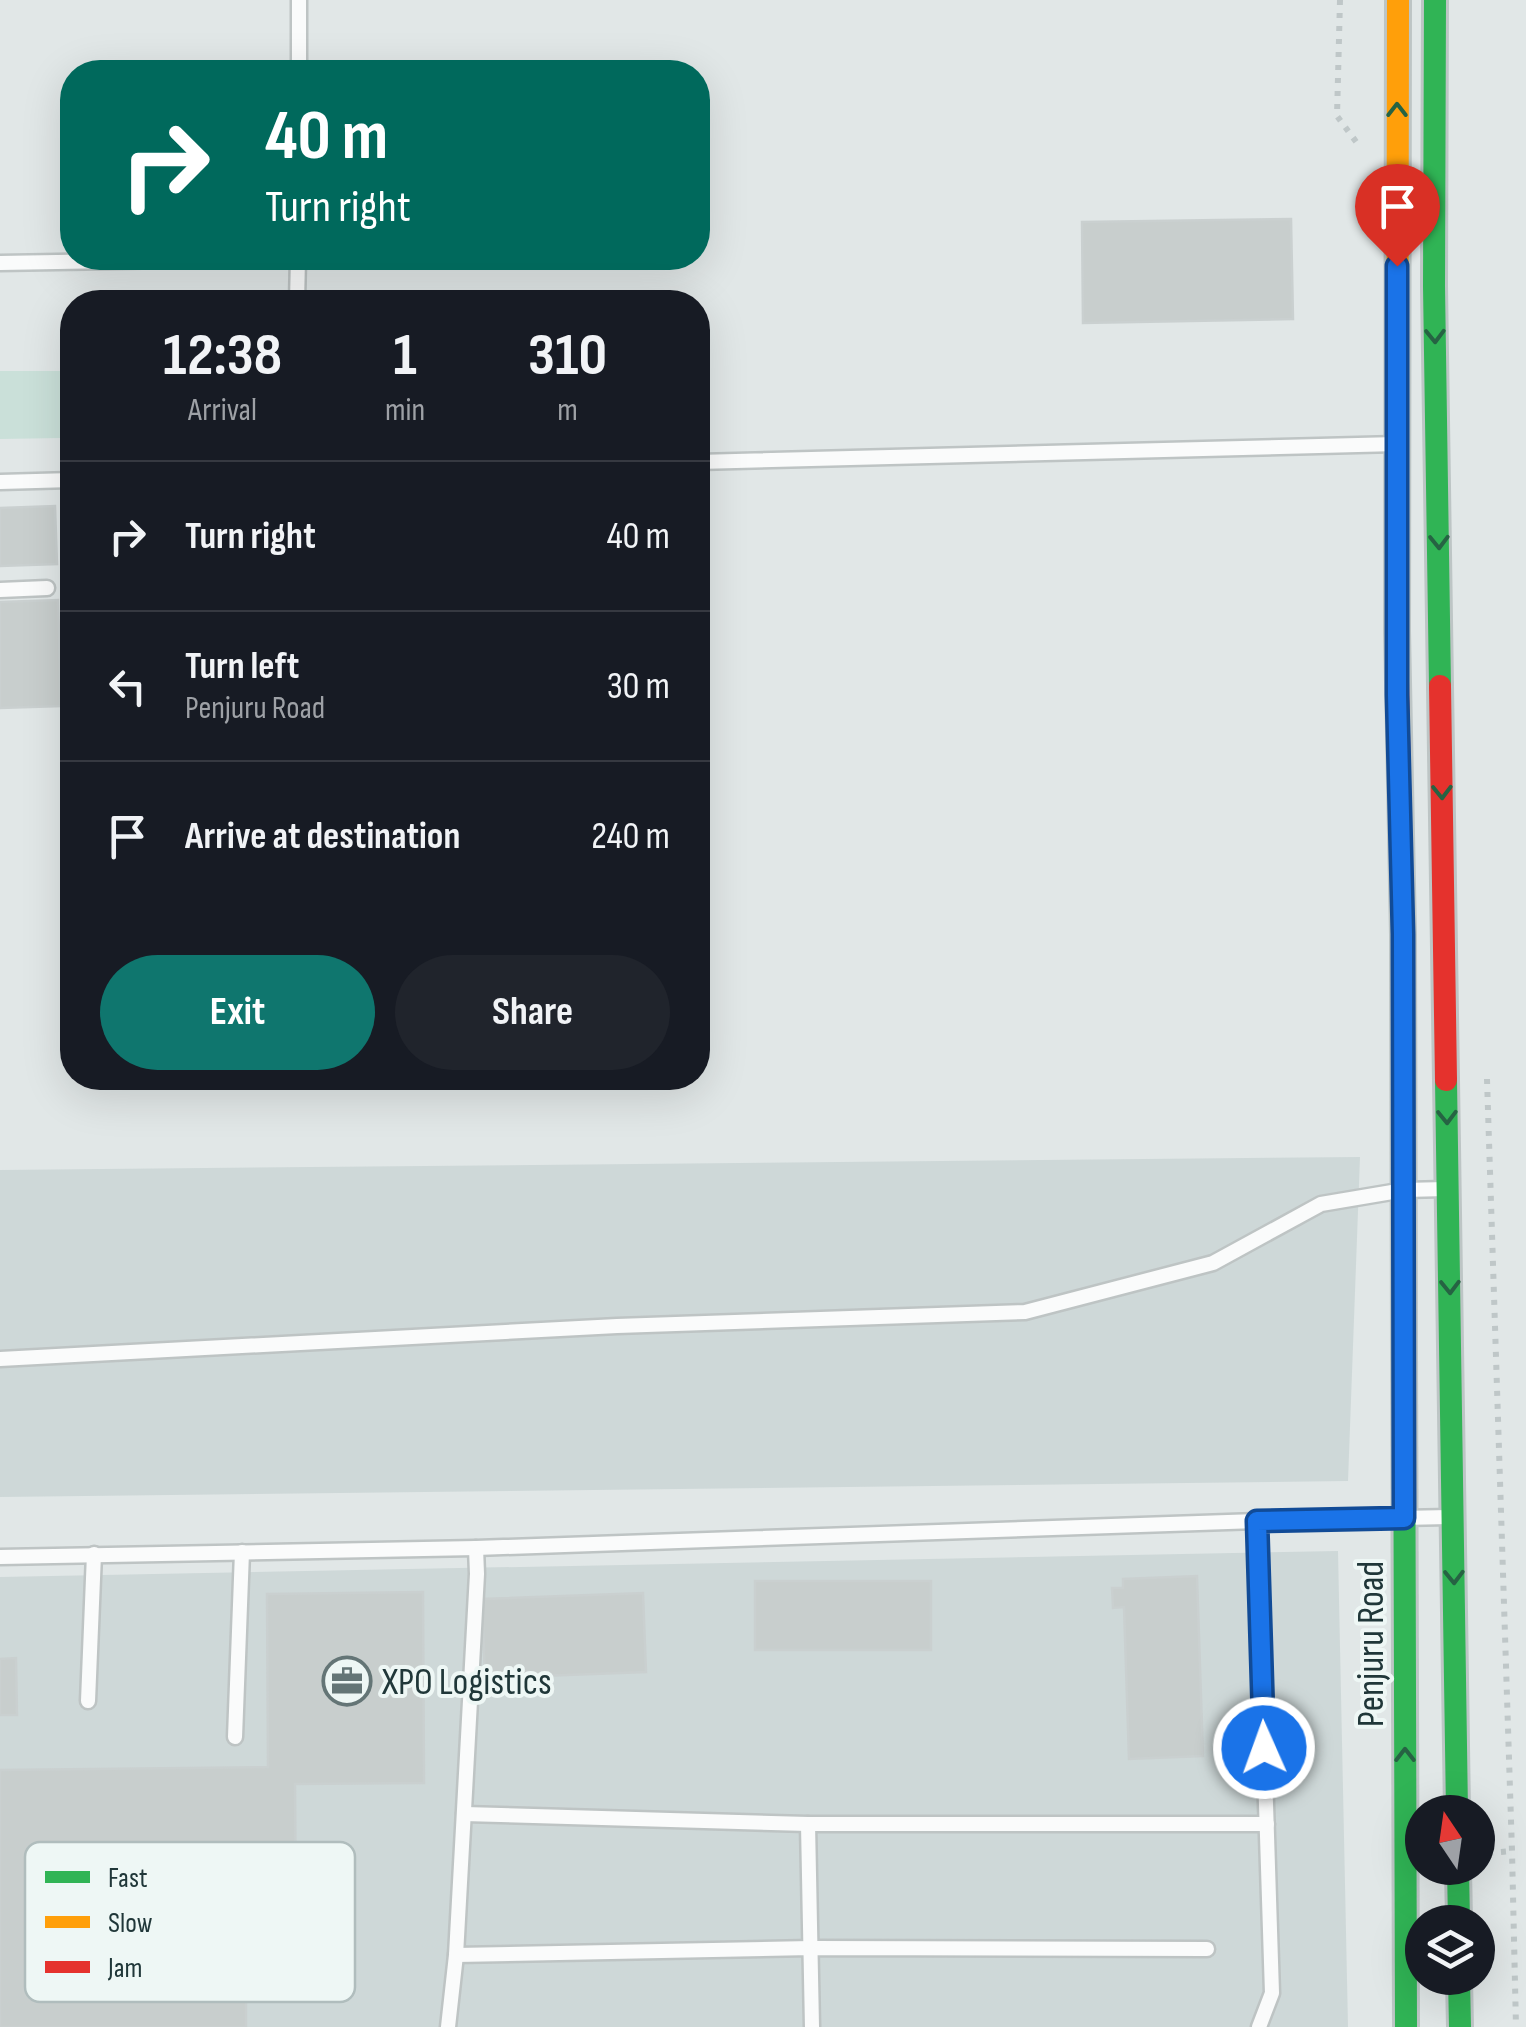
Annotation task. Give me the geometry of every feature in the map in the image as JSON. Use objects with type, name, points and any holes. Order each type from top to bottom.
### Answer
[{"type":"main road","name":"Penjuru Road","points":[[1398,0],[1398,382],[1417,439],[1448,1189],[1458,1795]]},
{"type":"main road","name":"Penjuru Road","points":[[1406,2027],[1403,934],[1397,695],[1417,439],[1436,385],[1435,0]]},
{"type":"main road","points":[[1460,1995],[1460,2027]]},
{"type":"lane","points":[[299,0],[299,60]]},
{"type":"lane","points":[[0,263],[60,262]]},
{"type":"lane","points":[[710,462],[1417,439]]},
{"type":"lane","points":[[0,482],[60,480]]},
{"type":"lane","points":[[0,590],[46,588]]},
{"type":"lane","points":[[0,1359],[616,1326],[1025,1312],[1213,1263],[1321,1204],[1404,1190],[1448,1189]]},
{"type":"lane","points":[[0,1557],[476,1548],[1453,1517]]},
{"type":"lane","points":[[1257,1521],[1272,1993],[1257,2027]]},
{"type":"lane","points":[[448,2027],[456,1955],[478,1574],[476,1548]]},
{"type":"lane","points":[[235,1737],[242,1552]]},
{"type":"lane","points":[[88,1701],[94,1554]]},
{"type":"lane","points":[[464,1814],[808,1824],[1267,1824]]},
{"type":"lane","points":[[808,1824],[812,2027]]},
{"type":"lane","points":[[456,1955],[811,1948],[1207,1949]]},
{"type":"path","points":[[1486,1077],[1516,2027]]},
{"type":"shaded area","points":[[1360,1157],[1348,1481],[0,1497],[0,1170]]},
{"type":"shaded area","points":[[1338,1551],[1348,2027],[0,2027],[0,1577]]},
{"type":"green space","points":[[0,371],[60,371],[60,438],[0,439]]},
{"type":"building","points":[[1291,219],[1293,319],[1083,323],[1082,222]]},
{"type":"building","points":[[55,506],[57,564],[0,566],[0,508]]},
{"type":"building","points":[[58,600],[60,706],[0,708],[0,602]]},
{"type":"building","points":[[1197,1576],[1203,1756],[1129,1759],[1124,1607],[1113,1608],[1112,1588],[1123,1588],[1123,1579]]},
{"type":"building","points":[[755,1581],[931,1581],[931,1650],[755,1650]]},
{"type":"building","points":[[423,1592],[424,1783],[295,1784],[295,1842],[25,1842],[25,2002],[246,2002],[246,2027],[0,2027],[0,1770],[268,1767],[267,1594]]},
{"type":"building","points":[[643,1593],[646,1672],[485,1678],[482,1599]]},
{"type":"building","points":[[16,1658],[17,1715],[0,1715],[0,1659]]},
{"type":"traffic: fast","points":[[1435,0],[1434,286],[1440,686]]},
{"type":"traffic: fast","points":[[1446,1080],[1457,1795]]},
{"type":"traffic: fast","points":[[1404,1351],[1406,2027]]},
{"type":"traffic: fast","points":[[1458,1885],[1459,1905]]},
{"type":"traffic: fast","points":[[1459,1995],[1460,2027]]},
{"type":"traffic: slow","points":[[1397,631],[1398,0]]},
{"type":"traffic: jam","points":[[1397,631],[1403,935],[1404,1351]]},
{"type":"traffic: jam","points":[[1440,686],[1446,1080]]},
{"type":"place","name":"XPO Logistics","points":[[347,1681]]},
{"type":"route","points":[[1264,1748],[1257,1521],[1404,1518],[1397,266]]}]
